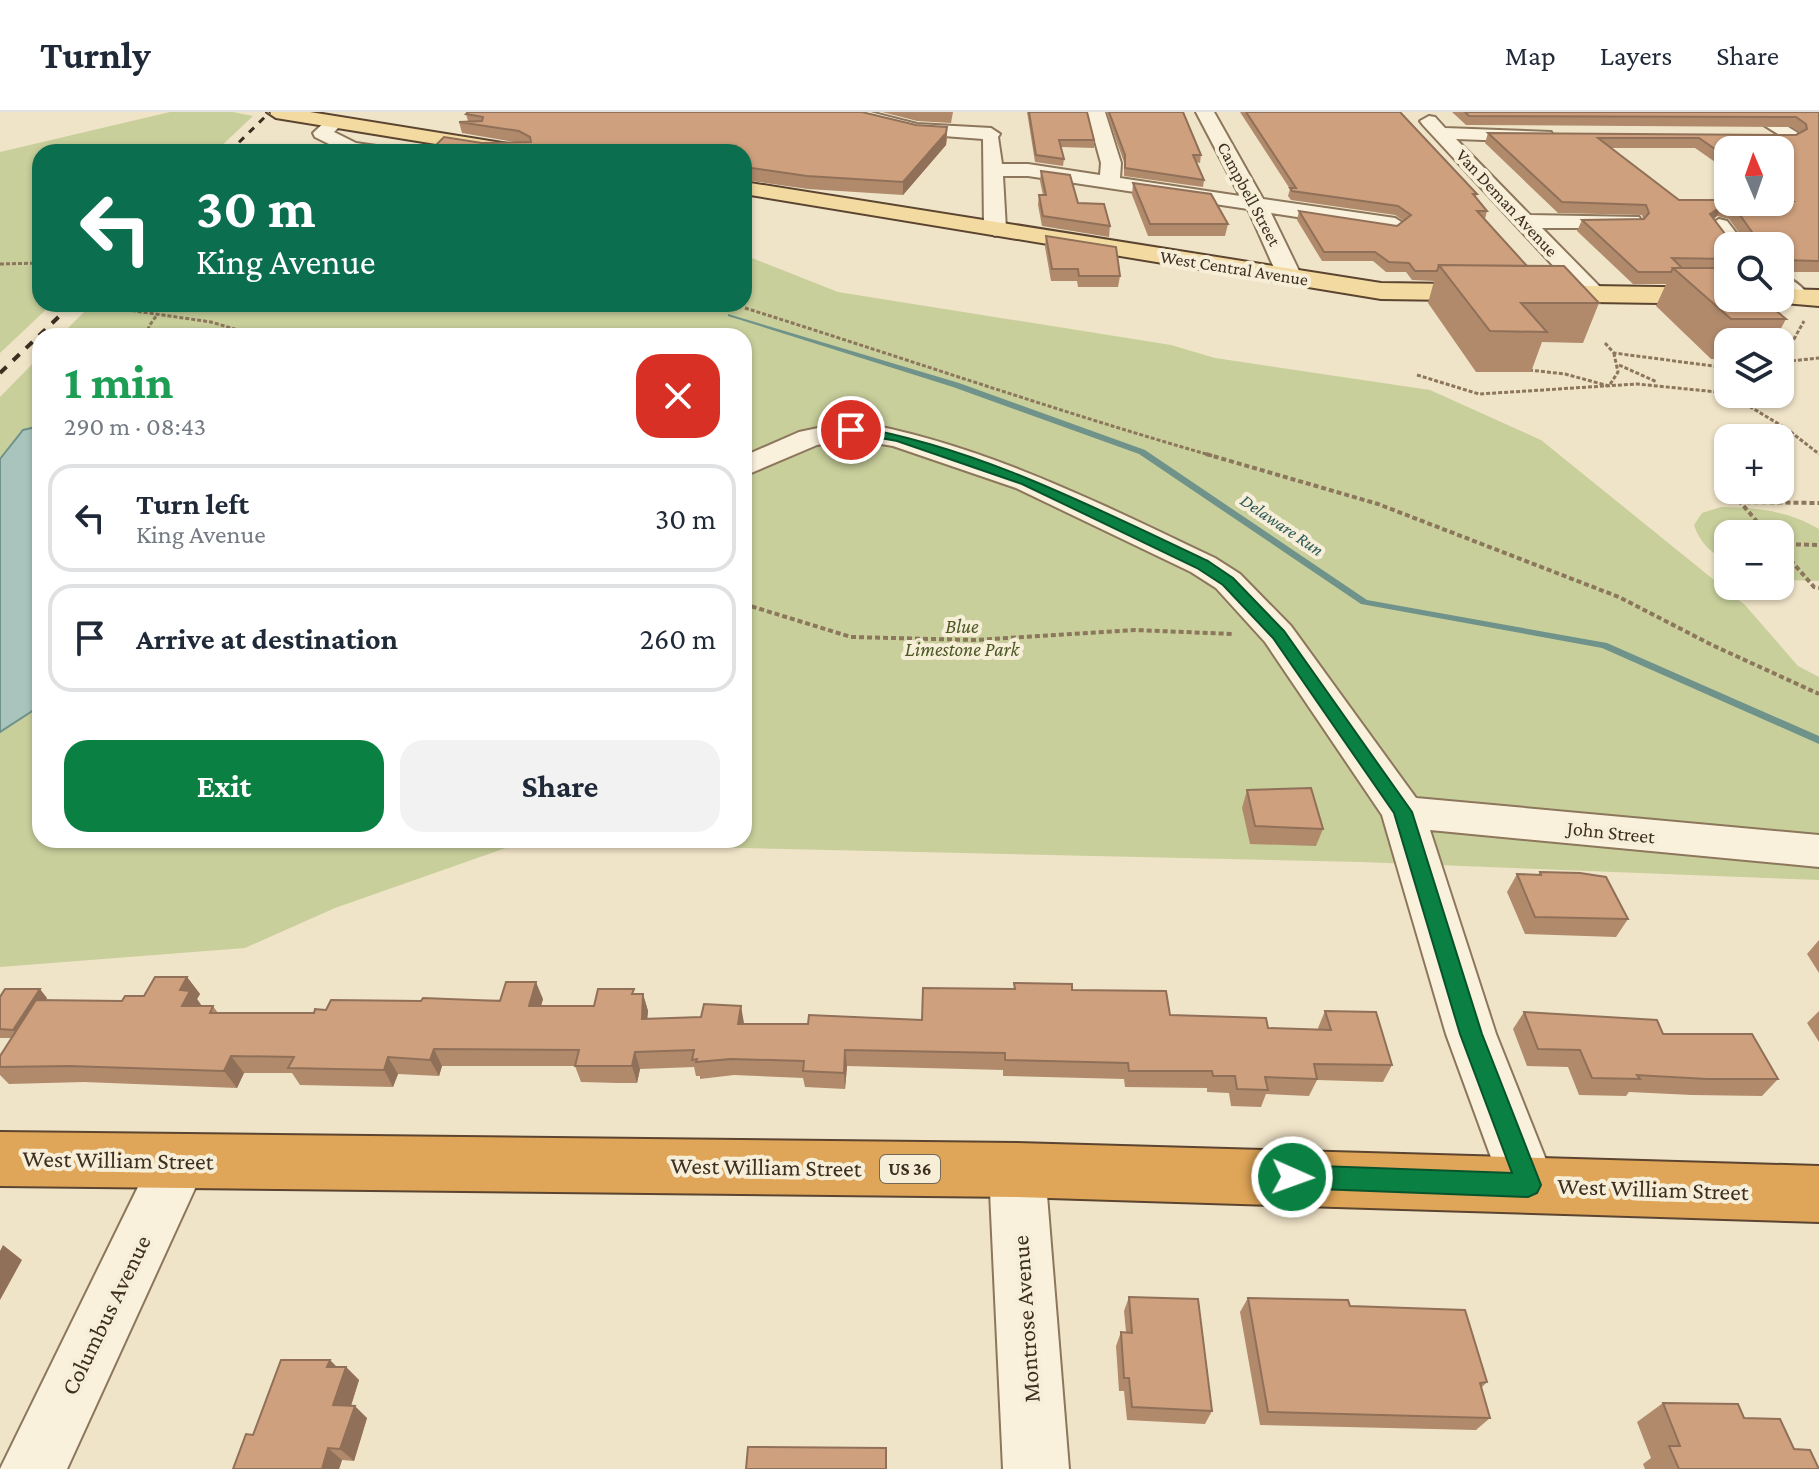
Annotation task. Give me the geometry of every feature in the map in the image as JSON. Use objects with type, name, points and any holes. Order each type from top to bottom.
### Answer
[{"type":"highway","name":"West William Street","points":[[0,1159],[1017,1170],[1819,1194]]},
{"type":"main road","points":[[276,112],[448,144]]},
{"type":"main road","name":"West Central Avenue","points":[[752,189],[1290,277],[1408,292],[1714,296]]},
{"type":"street","points":[[849,112],[917,129],[991,134]]},
{"type":"street","points":[[990,112],[995,229]]},
{"type":"street","points":[[1096,112],[1111,163],[1109,183]]},
{"type":"street","name":"Campbell Street","points":[[1205,112],[1290,277]]},
{"type":"street","name":"Van Deman Avenue","points":[[1421,112],[1593,294]]},
{"type":"street","points":[[1752,112],[1791,136]]},
{"type":"street","points":[[335,122],[322,133],[344,144]]},
{"type":"street","points":[[1441,133],[1562,136]]},
{"type":"street","points":[[1794,138],[1819,154]]},
{"type":"street","points":[[992,170],[1028,170],[1395,225]]},
{"type":"street","points":[[1524,221],[1631,222]]},
{"type":"street","points":[[1719,226],[1724,232]]},
{"type":"street","points":[[752,463],[809,438],[851,430],[899,438],[1027,481],[1203,565],[1228,581],[1278,634],[1403,812],[1471,1034],[1528,1185]]},
{"type":"street","points":[[752,434],[809,438]]},
{"type":"street","name":"John Street","points":[[1403,812],[1819,851]]},
{"type":"street","name":"Columbus Avenue","points":[[33,1469],[180,1160]]},
{"type":"street","name":"Montrose Avenue","points":[[1017,1170],[1036,1469]]},
{"type":"path","points":[[0,264],[32,263]]},
{"type":"path","points":[[1794,339],[1798,298]]},
{"type":"path","points":[[752,310],[942,370],[1073,416],[1378,504],[1619,597],[1712,645],[1819,694]]},
{"type":"path","points":[[140,312],[232,328]]},
{"type":"path","points":[[149,328],[158,315]]},
{"type":"path","points":[[1605,343],[1619,364],[1617,379],[1609,386]]},
{"type":"path","points":[[1614,353],[1714,366]]},
{"type":"path","points":[[1794,361],[1819,358]]},
{"type":"path","points":[[1619,364],[1663,385]]},
{"type":"path","points":[[1529,370],[1580,377],[1609,386]]},
{"type":"path","points":[[1417,375],[1479,394],[1663,385],[1714,391]]},
{"type":"path","points":[[1753,408],[1819,454]]},
{"type":"path","points":[[1756,520],[1740,502],[1819,503]]},
{"type":"path","points":[[1794,546],[1819,545]]},
{"type":"path","points":[[1794,563],[1814,587],[1819,588]]},
{"type":"path","points":[[752,606],[851,637],[974,640],[1135,630],[1278,634]]},
{"type":"green space","points":[[170,112],[233,112],[253,116],[223,144],[34,144]]},
{"type":"green space","points":[[32,144],[32,312],[44,312],[0,353],[0,152]]},
{"type":"green space","name":"Blue Limestone Park","points":[[752,258],[838,292],[1171,345],[1215,358],[1430,390],[1541,440],[1714,580],[1714,600],[1739,600],[1798,666],[1819,677],[1819,880],[1361,862],[741,848],[752,848],[752,328],[68,328],[84,312],[752,312]]},
{"type":"green space","name":"Blue Limestone Park","points":[[32,364],[32,848],[506,848],[335,908],[245,948],[0,967],[0,397]]},
{"type":"green space","points":[[1721,507],[1772,511],[1819,529],[1819,581],[1794,580],[1794,520],[1714,520],[1714,553],[1703,542],[1694,525],[1702,513]]},
{"type":"water","points":[[32,428],[32,711],[0,732],[0,459],[23,430]]},
{"type":"building","points":[[862,112],[916,125],[947,127],[946,133],[903,182],[807,176],[752,168],[752,144],[437,144],[444,137],[482,143],[531,142],[530,137],[519,131],[459,122],[482,121],[483,117],[466,114]]},
{"type":"building","points":[[1029,112],[1087,112],[1094,140],[1059,140],[1064,159],[1036,155]]},
{"type":"building","points":[[1109,112],[1183,112],[1201,155],[1193,155],[1204,180],[1125,168],[1125,155]]},
{"type":"building","points":[[1246,112],[1400,112],[1477,194],[1473,194],[1487,211],[1477,211],[1527,266],[1439,265],[1437,271],[1415,271],[1409,263],[1389,262],[1375,252],[1324,252],[1299,211],[1397,226],[1411,215],[1398,206],[1292,191],[1290,188],[1296,188]]},
{"type":"building","points":[[1465,112],[1819,112],[1819,261],[1794,260],[1794,232],[1752,232],[1741,216],[1794,216],[1794,136],[1714,136],[1714,148],[1699,138],[1598,138],[1679,200],[1714,200],[1714,211],[1710,214],[1724,232],[1714,232],[1714,259],[1672,258],[1682,268],[1673,268],[1671,272],[1638,272],[1582,220],[1644,219],[1649,213],[1646,205],[1562,202],[1488,133],[1796,135],[1807,129],[1806,124],[1796,117],[1469,116]]},
{"type":"building","points":[[1041,171],[1070,175],[1078,203],[1104,204],[1110,226],[1043,216],[1039,195],[1046,195]]},
{"type":"building","points":[[1133,183],[1211,194],[1228,224],[1150,224]]},
{"type":"building","points":[[1046,236],[1116,247],[1120,276],[1079,276],[1078,269],[1052,269]]},
{"type":"building","points":[[1439,265],[1564,266],[1599,303],[1521,303],[1547,332],[1490,331]]},
{"type":"building","points":[[1673,268],[1714,268],[1714,304]]},
{"type":"building","points":[[1723,312],[1778,312],[1786,319],[1731,319]]},
{"type":"building","points":[[1311,788],[1323,829],[1255,826],[1247,790]]},
{"type":"building","points":[[1540,872],[1606,877],[1628,919],[1535,917],[1517,874],[1541,875]]},
{"type":"building","points":[[155,977],[187,977],[180,990],[190,991],[182,1006],[213,1006],[210,1013],[314,1013],[315,1009],[326,1010],[331,1000],[421,1001],[423,998],[500,1001],[506,982],[536,982],[529,1006],[594,1006],[598,989],[634,989],[632,994],[643,994],[642,1019],[701,1017],[704,1004],[741,1006],[738,1024],[808,1024],[809,1015],[922,1020],[923,988],[1015,989],[1014,983],[1072,984],[1072,990],[1166,991],[1170,1015],[1266,1018],[1268,1028],[1331,1030],[1325,1011],[1376,1012],[1392,1065],[1314,1064],[1317,1079],[1265,1077],[1268,1090],[1237,1089],[1235,1076],[1213,1076],[1212,1071],[1129,1071],[1128,1063],[1005,1060],[1005,1053],[845,1050],[844,1073],[803,1071],[804,1061],[731,1059],[696,1062],[697,1059],[692,1060],[694,1050],[635,1052],[632,1066],[575,1066],[579,1050],[434,1049],[430,1060],[388,1057],[384,1070],[288,1068],[294,1057],[231,1056],[224,1071],[0,1067],[0,1056],[36,1000],[122,1001],[125,996],[144,996]]},
{"type":"building","points":[[5,989],[40,989],[13,1030],[0,1029],[0,997]]},
{"type":"building","points":[[1524,1012],[1657,1020],[1663,1034],[1752,1034],[1778,1079],[1637,1075],[1640,1079],[1592,1078],[1580,1050],[1538,1049]]},
{"type":"building","points":[[1129,1297],[1198,1299],[1212,1411],[1132,1407],[1129,1378],[1124,1378],[1121,1332],[1132,1333]]},
{"type":"building","points":[[1248,1298],[1348,1300],[1350,1306],[1465,1310],[1487,1382],[1480,1383],[1490,1418],[1268,1412]]},
{"type":"building","points":[[281,1360],[330,1360],[327,1367],[346,1367],[333,1405],[355,1406],[340,1449],[328,1448],[322,1469],[233,1469],[246,1434],[253,1435]]},
{"type":"building","points":[[1663,1403],[1738,1404],[1744,1418],[1780,1419],[1794,1449],[1810,1450],[1819,1469],[1679,1469],[1669,1446],[1680,1446]]},
{"type":"building","points":[[748,1447],[886,1448],[886,1469],[746,1469]]},
{"type":"waterway","name":"Delaware Run","points":[[730,315],[956,385],[1142,452],[1364,602],[1604,645],[1819,740]]},
{"type":"railway","points":[[237,144],[270,112]]},
{"type":"railway","points":[[47,328],[64,312]]},
{"type":"railway","points":[[0,373],[32,342]]},
{"type":"route","points":[[851,430],[899,438],[1027,481],[1203,565],[1228,581],[1278,634],[1403,812],[1471,1034],[1528,1185],[1292,1177]]}]
